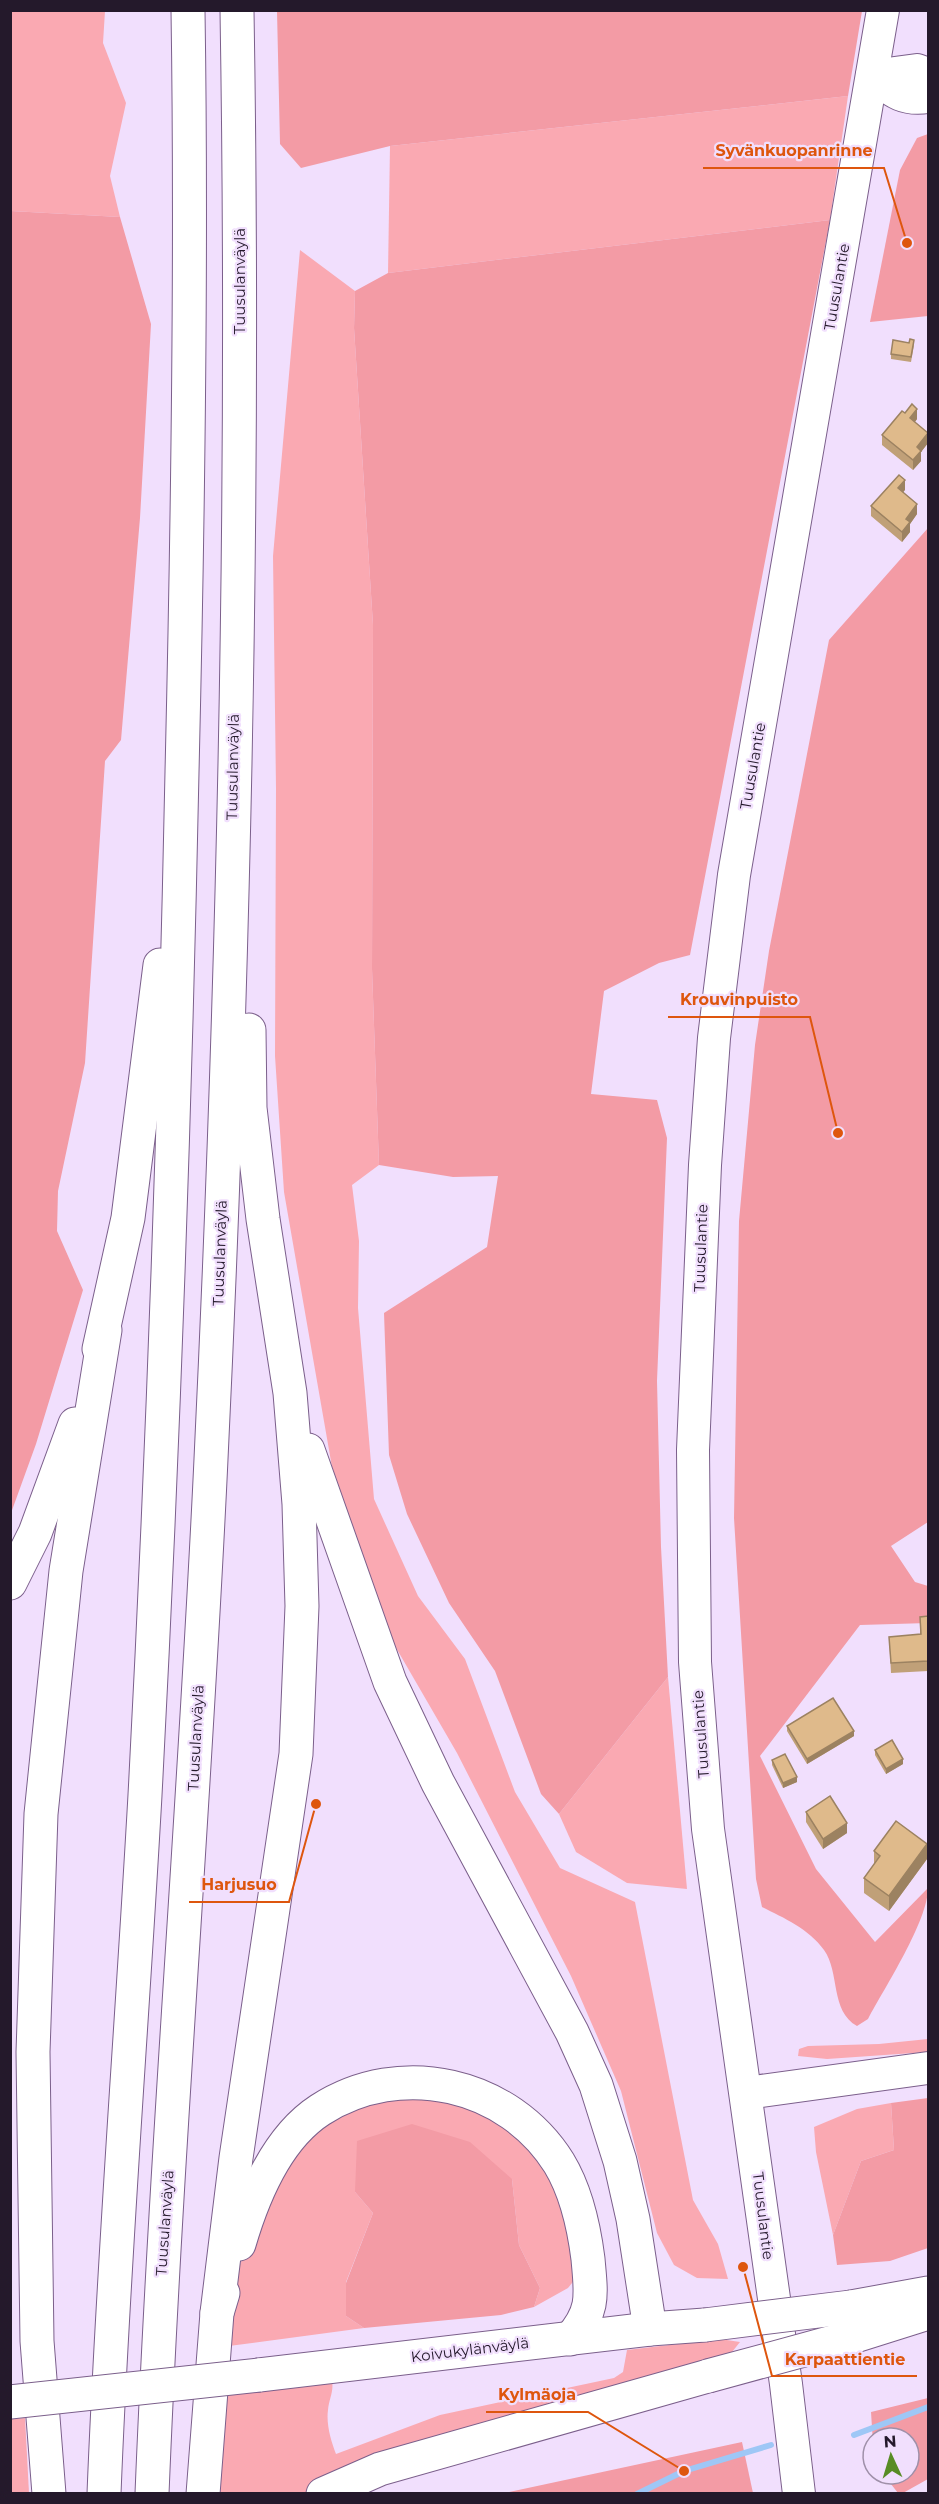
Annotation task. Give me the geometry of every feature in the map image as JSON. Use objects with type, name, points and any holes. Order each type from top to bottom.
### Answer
[{"type":"main road","points":[[104,2493],[111,2316],[144,1802],[160,1485],[179,992],[190,403],[188,10]]},
{"type":"main road","name":"Tuusulanväylä","points":[[152,2493],[159,2310],[211,1460],[230,991],[239,405],[237,10]]},
{"type":"main road","name":"Tuusulantie","points":[[799,2493],[746,2093],[708,1829],[695,1662],[693,1450],[705,1165],[714,1038],[734,875],[883,10]]},
{"type":"main road","points":[[872,76],[916,70],[928,74]]},
{"type":"main road","points":[[872,76],[890,90],[911,100],[928,97]]},
{"type":"main road","points":[[49,2493],[37,2341],[33,2052],[41,1815],[66,1571],[105,1330],[128,1218],[182,788]]},
{"type":"main road","points":[[203,2493],[217,2313],[236,2158],[296,1754],[302,1606],[299,1504],[290,1393],[263,1219],[250,1108],[249,1009],[233,803]]},
{"type":"main road","points":[[10,1583],[35,1533],[72,1433],[105,1330]]},
{"type":"main road","points":[[290,1393],[323,1497],[390,1682],[438,1783],[572,2032],[596,2085],[626,2184],[650,2329]]},
{"type":"main road","points":[[746,2093],[928,2068]]},
{"type":"main road","points":[[217,2313],[247,2217],[265,2176],[291,2138],[319,2110],[357,2092],[395,2082],[435,2083],[474,2092],[508,2109],[538,2135],[560,2165],[585,2234],[591,2289],[590,2307],[583,2325],[570,2339]]},
{"type":"main road","points":[[10,2241],[16,2252],[37,2341]]},
{"type":"main road","name":"Koivukylänväylä","points":[[10,2402],[650,2329],[705,2325],[853,2322],[928,2293]]},
{"type":"main road","points":[[323,2493],[390,2466],[708,2376],[853,2322],[928,2313]]},
{"type":"shaded area","points":[[277,10],[862,11],[848,96],[390,146],[301,168],[280,144]]},
{"type":"shaded area","points":[[10,11],[105,11],[103,43],[126,103],[110,176],[120,217],[11,211]]},
{"type":"shaded area","points":[[848,96],[830,220],[388,273],[390,146]]},
{"type":"shaded area","points":[[928,134],[928,316],[870,322],[900,170],[917,138]]},
{"type":"shaded area","points":[[11,211],[120,217],[151,324],[140,518],[121,740],[105,761],[85,1063],[58,1191],[57,1231],[83,1290],[36,1444],[11,1513]]},
{"type":"shaded area","points":[[830,220],[690,955],[659,963],[604,991],[591,1094],[657,1100],[667,1138],[657,1381],[661,1547],[668,1677],[559,1814],[541,1794],[495,1671],[449,1603],[407,1514],[389,1455],[384,1313],[487,1247],[498,1176],[453,1177],[379,1165],[372,969],[373,625],[354,328],[355,291],[388,273]]},
{"type":"shaded area","points":[[300,250],[355,291],[354,328],[373,625],[372,969],[379,1165],[352,1185],[359,1241],[358,1308],[374,1499],[418,1596],[465,1659],[515,1792],[560,1868],[635,1902],[693,2200],[718,2244],[728,2279],[697,2278],[674,2265],[657,2233],[621,2091],[571,1976],[457,1753],[395,1646],[332,1467],[284,1192],[275,1056],[276,788],[273,556]]},
{"type":"shaded area","points":[[928,528],[928,1522],[891,1546],[915,1582],[928,1586],[928,1623],[860,1625],[760,1756],[816,1869],[875,1942],[928,1888],[921,1918],[904,1954],[868,2019],[857,2026],[848,2019],[843,2011],[829,1959],[824,1950],[804,1930],[762,1907],[756,1879],[734,1518],[739,1221],[755,1045],[769,951],[829,640]]},
{"type":"shaded area","points":[[668,1677],[687,1889],[627,1883],[576,1852],[559,1814]]},
{"type":"shaded area","points":[[928,2039],[928,2052],[827,2059],[798,2056],[799,2049],[808,2046],[879,2044]]},
{"type":"shaded area","points":[[405,2091],[497,2114],[546,2164],[564,2209],[576,2278],[568,2288],[534,2307],[540,2288],[519,2245],[512,2179],[355,2192],[373,2213],[346,2282],[346,2316],[364,2328],[229,2346],[234,2279],[274,2182],[328,2119]]},
{"type":"shaded area","points":[[928,2098],[928,2248],[890,2261],[837,2265],[833,2235],[861,2161],[894,2150],[891,2103]]},
{"type":"shaded area","points":[[891,2103],[894,2150],[861,2161],[833,2235],[816,2152],[814,2127],[857,2109]]},
{"type":"shaded area","points":[[412,2124],[470,2142],[512,2179],[519,2245],[540,2288],[534,2307],[501,2315],[364,2328],[346,2316],[346,2283],[373,2213],[355,2192],[357,2141]]},
{"type":"shaded area","points":[[720,2339],[740,2342],[728,2357],[330,2477],[306,2493],[214,2494],[220,2395],[332,2380],[328,2421],[336,2454],[440,2415],[614,2378],[623,2372],[627,2350]]},
{"type":"shaded area","points":[[928,2398],[928,2479],[921,2483],[921,2426],[872,2426],[871,2412]]},
{"type":"shaded area","points":[[25,2418],[29,2493],[11,2493],[11,2419]]},
{"type":"shaded area","points":[[742,2442],[753,2493],[504,2493]]},
{"type":"shaded area","points":[[892,2486],[916,2486],[903,2493],[898,2493]]},
{"type":"building","points":[[910,339],[914,340],[911,357],[891,354],[893,340],[909,343]]},
{"type":"building","points":[[912,404],[917,409],[910,418],[928,433],[917,447],[921,451],[913,460],[882,435],[902,411],[905,413]]},
{"type":"building","points":[[899,475],[905,480],[898,488],[917,504],[906,519],[910,522],[902,532],[871,506]]},
{"type":"building","points":[[928,1616],[928,1661],[891,1663],[889,1637],[921,1634],[920,1617]]},
{"type":"building","points":[[833,1698],[854,1731],[807,1759],[787,1726]]},
{"type":"building","points":[[892,1740],[903,1759],[886,1769],[875,1750]]},
{"type":"building","points":[[785,1754],[797,1777],[783,1783],[772,1760]]},
{"type":"building","points":[[830,1796],[847,1823],[823,1839],[806,1812]]},
{"type":"building","points":[[896,1821],[927,1844],[889,1896],[864,1878],[880,1856],[874,1851]]},
{"type":"waterway","points":[[854,2435],[928,2407]]},
{"type":"waterway","points":[[637,2494],[684,2471],[771,2445]]},
{"type":"place","name":"Syvänkuopanrinne","points":[[907,243]]},
{"type":"place","name":"Krouvinpuisto","points":[[838,1133]]},
{"type":"place","name":"Harjusuo","points":[[316,1804]]},
{"type":"place","name":"Karpaattientie","points":[[743,2267]]},
{"type":"place","name":"Kylmäoja","points":[[684,2471]]}]
